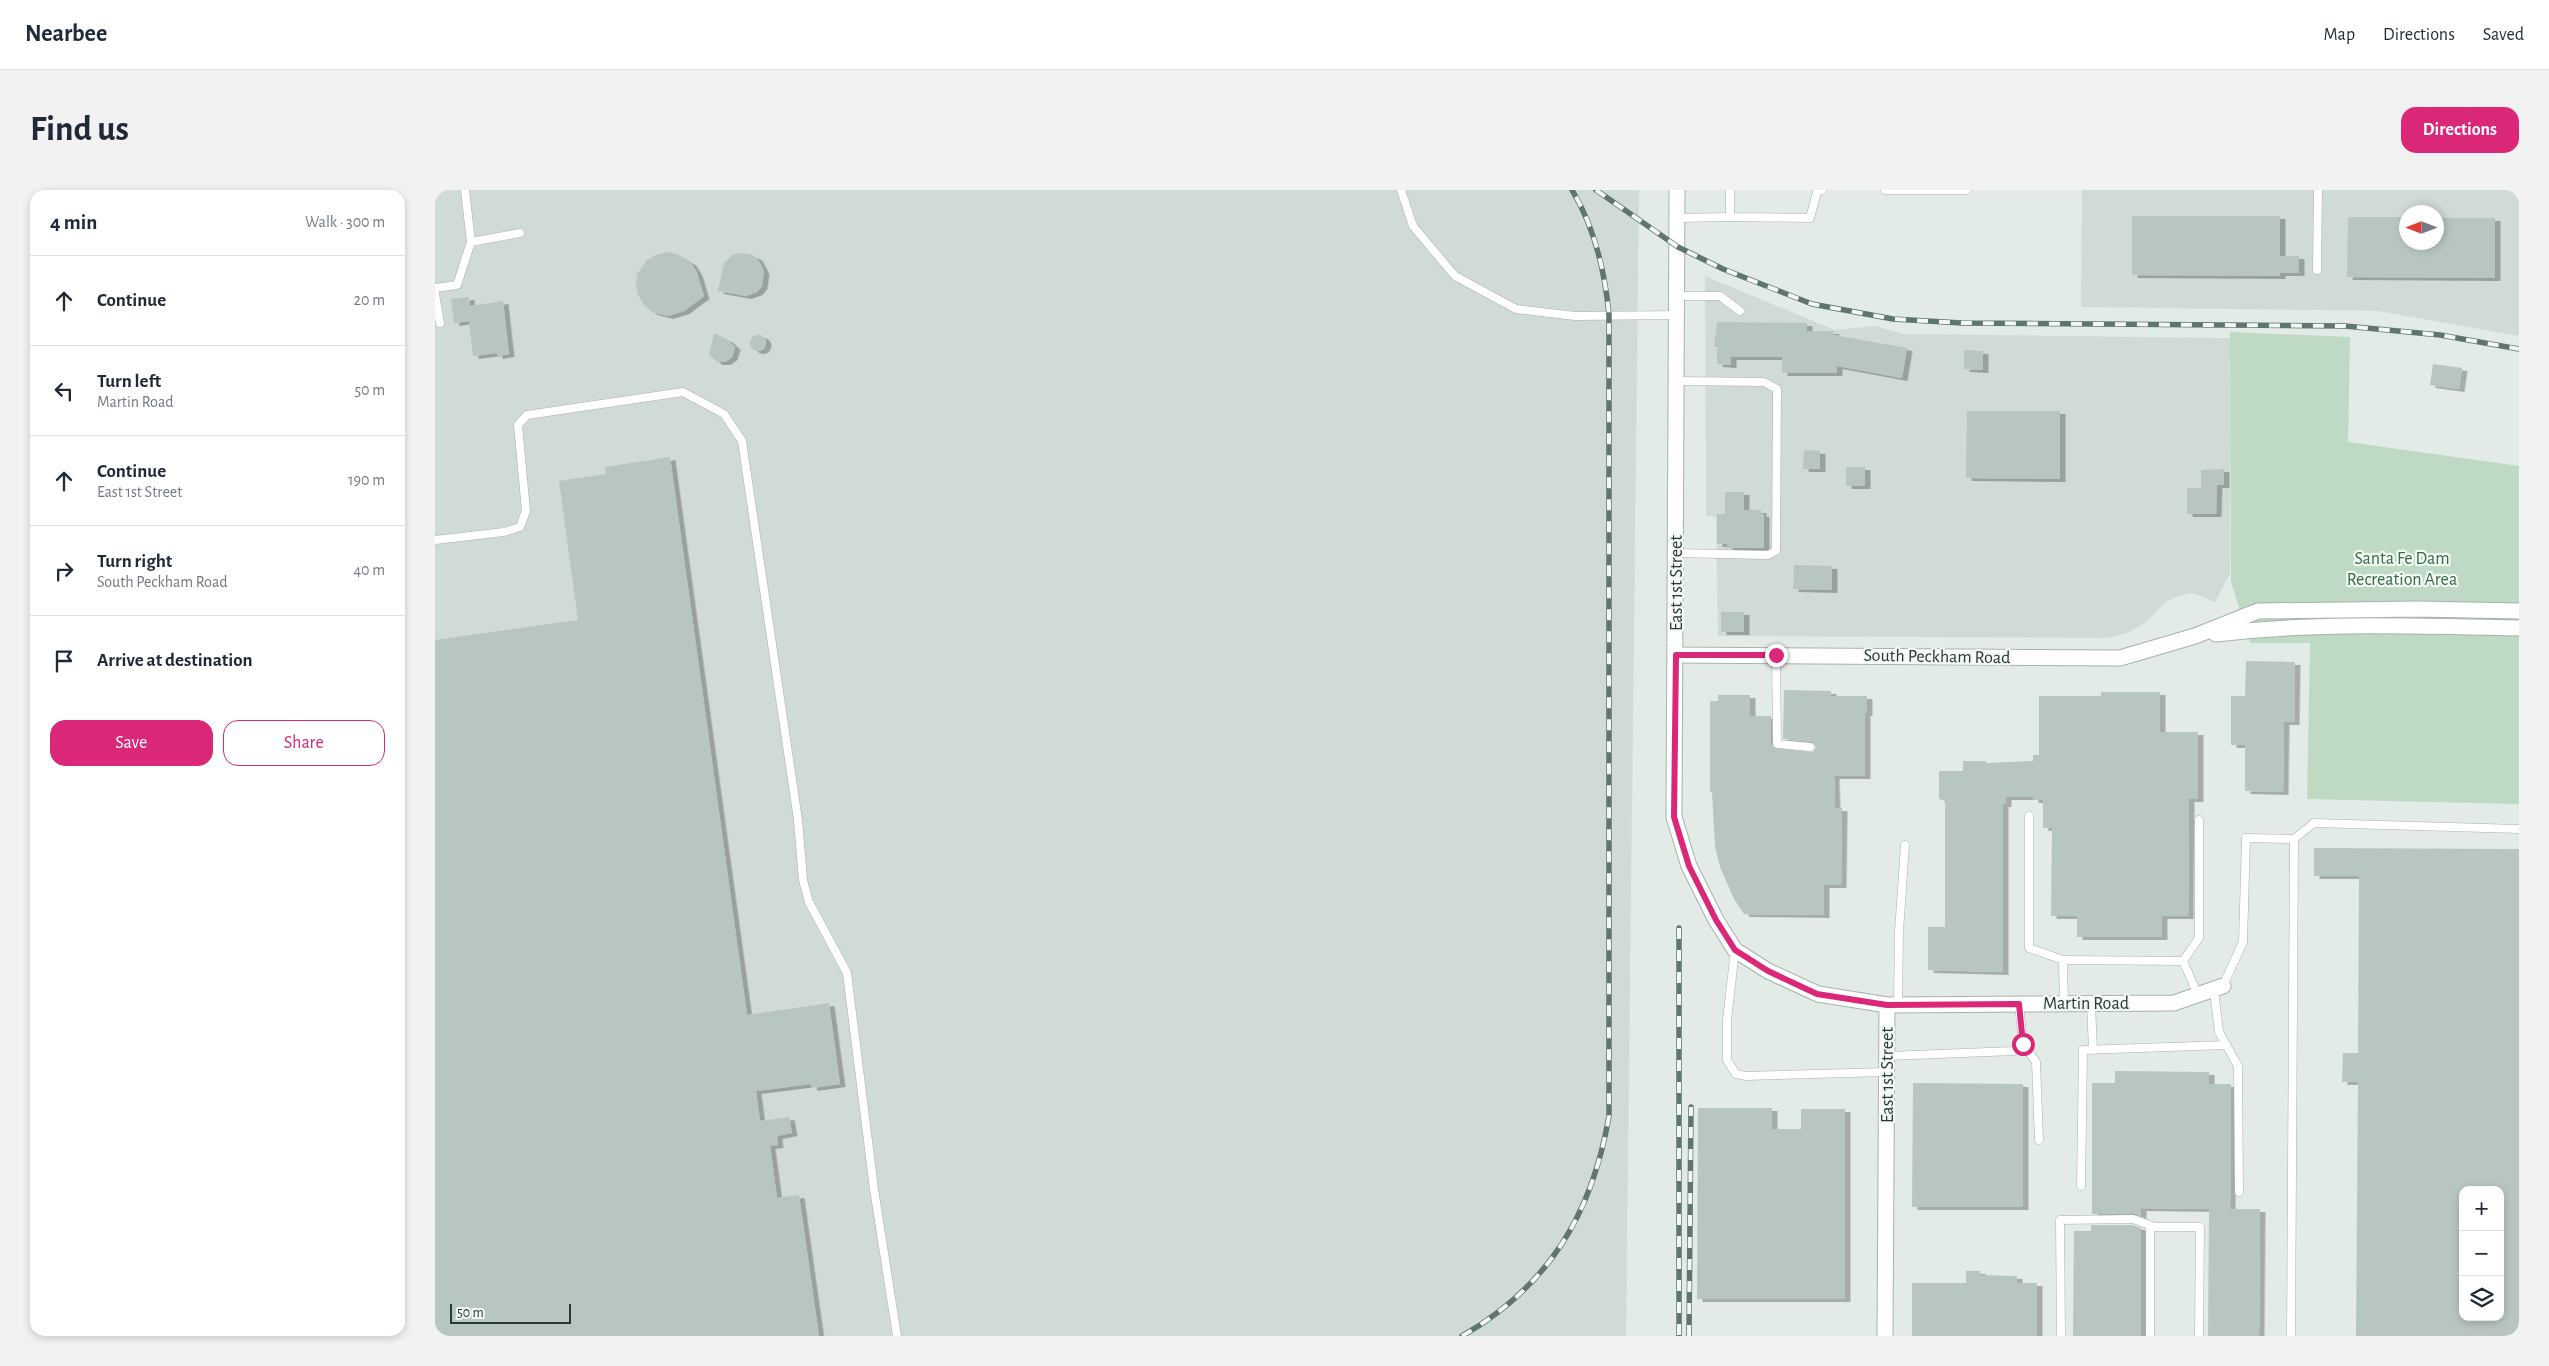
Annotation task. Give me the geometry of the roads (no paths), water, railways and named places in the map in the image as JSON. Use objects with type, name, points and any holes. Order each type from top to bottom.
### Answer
[{"type":"street","name":"East 1st Street","points":[[1677,190],[1678,381],[1674,817],[1689,866],[1716,920],[1735,950],[1768,971],[1817,994],[1893,1005],[1887,1056],[1885,1336]]},
{"type":"street","points":[[2195,636],[2258,611],[2418,609],[2519,611]]},
{"type":"street","points":[[2195,636],[2256,629],[2418,626],[2519,628]]},
{"type":"street","name":"South Peckham Road","points":[[1676,655],[2120,658],[2195,636]]},
{"type":"street","name":"Martin Road","points":[[1893,1005],[2174,1003],[2218,988]]},
{"type":"lane","points":[[435,288],[457,285],[471,242],[465,190]]},
{"type":"lane","points":[[1401,190],[1413,226],[1455,276],[1516,309],[1575,316],[1677,315]]},
{"type":"lane","points":[[1729,217],[1730,190]]},
{"type":"lane","points":[[1677,218],[1810,218],[1817,192],[1821,190]]},
{"type":"lane","points":[[1885,190],[1967,190]]},
{"type":"lane","points":[[2317,270],[2318,190]]},
{"type":"lane","points":[[471,242],[520,233]]},
{"type":"lane","points":[[435,294],[439,323]]},
{"type":"lane","points":[[1677,296],[1720,296],[1740,311]]},
{"type":"lane","points":[[1676,553],[1768,555],[1776,551],[1777,389],[1765,382],[1678,381]]},
{"type":"lane","points":[[435,540],[504,532],[520,526],[527,511],[518,425],[527,415],[683,392],[724,414],[741,441],[798,820],[803,880],[809,902],[847,973],[874,1190],[897,1336]]},
{"type":"lane","points":[[1776,655],[1777,744],[1810,748]]},
{"type":"lane","points":[[2029,816],[2029,948],[2063,960],[2183,961]]},
{"type":"lane","points":[[2183,961],[2199,938],[2199,820]]},
{"type":"lane","points":[[2239,1192],[2238,1066],[2219,1032],[2218,988],[2243,942],[2246,838],[2294,839],[2314,823],[2519,829]]},
{"type":"lane","points":[[2291,1336],[2294,839]]},
{"type":"lane","points":[[1893,1005],[1905,845]]},
{"type":"lane","points":[[1735,950],[1727,1020],[1727,1060],[1736,1074],[1746,1076],[1887,1072]]},
{"type":"lane","points":[[2063,960],[2064,1004]]},
{"type":"lane","points":[[2183,961],[2198,995]]},
{"type":"lane","points":[[2091,1003],[2093,1050]]},
{"type":"lane","points":[[2019,1004],[2023,1044],[2036,1062],[2039,1140]]},
{"type":"lane","points":[[1887,1056],[2013,1051],[2023,1044]]},
{"type":"lane","points":[[2081,1186],[2083,1050],[2226,1045]]},
{"type":"lane","points":[[2061,1336],[2060,1220],[2133,1220],[2150,1226],[2199,1227],[2199,1336]]},
{"type":"lane","points":[[2150,1226],[2150,1336]]},
{"type":"railway","points":[[1462,1336],[1493,1316],[1519,1294],[1542,1270],[1562,1244],[1578,1215],[1591,1185],[1609,1116],[1609,315],[1598,251],[1587,220],[1572,190]]},
{"type":"railway","points":[[1596,190],[1678,247],[1723,269],[1812,304],[1893,319],[1962,323],[2345,326],[2440,335],[2519,349]]},
{"type":"railway","points":[[1679,928],[1679,1336]]},
{"type":"railway","points":[[1689,1336],[1691,1107]]},
{"type":"park label","name":"Santa Fe Dam Recreation Area","points":[[2402,568]]}]
